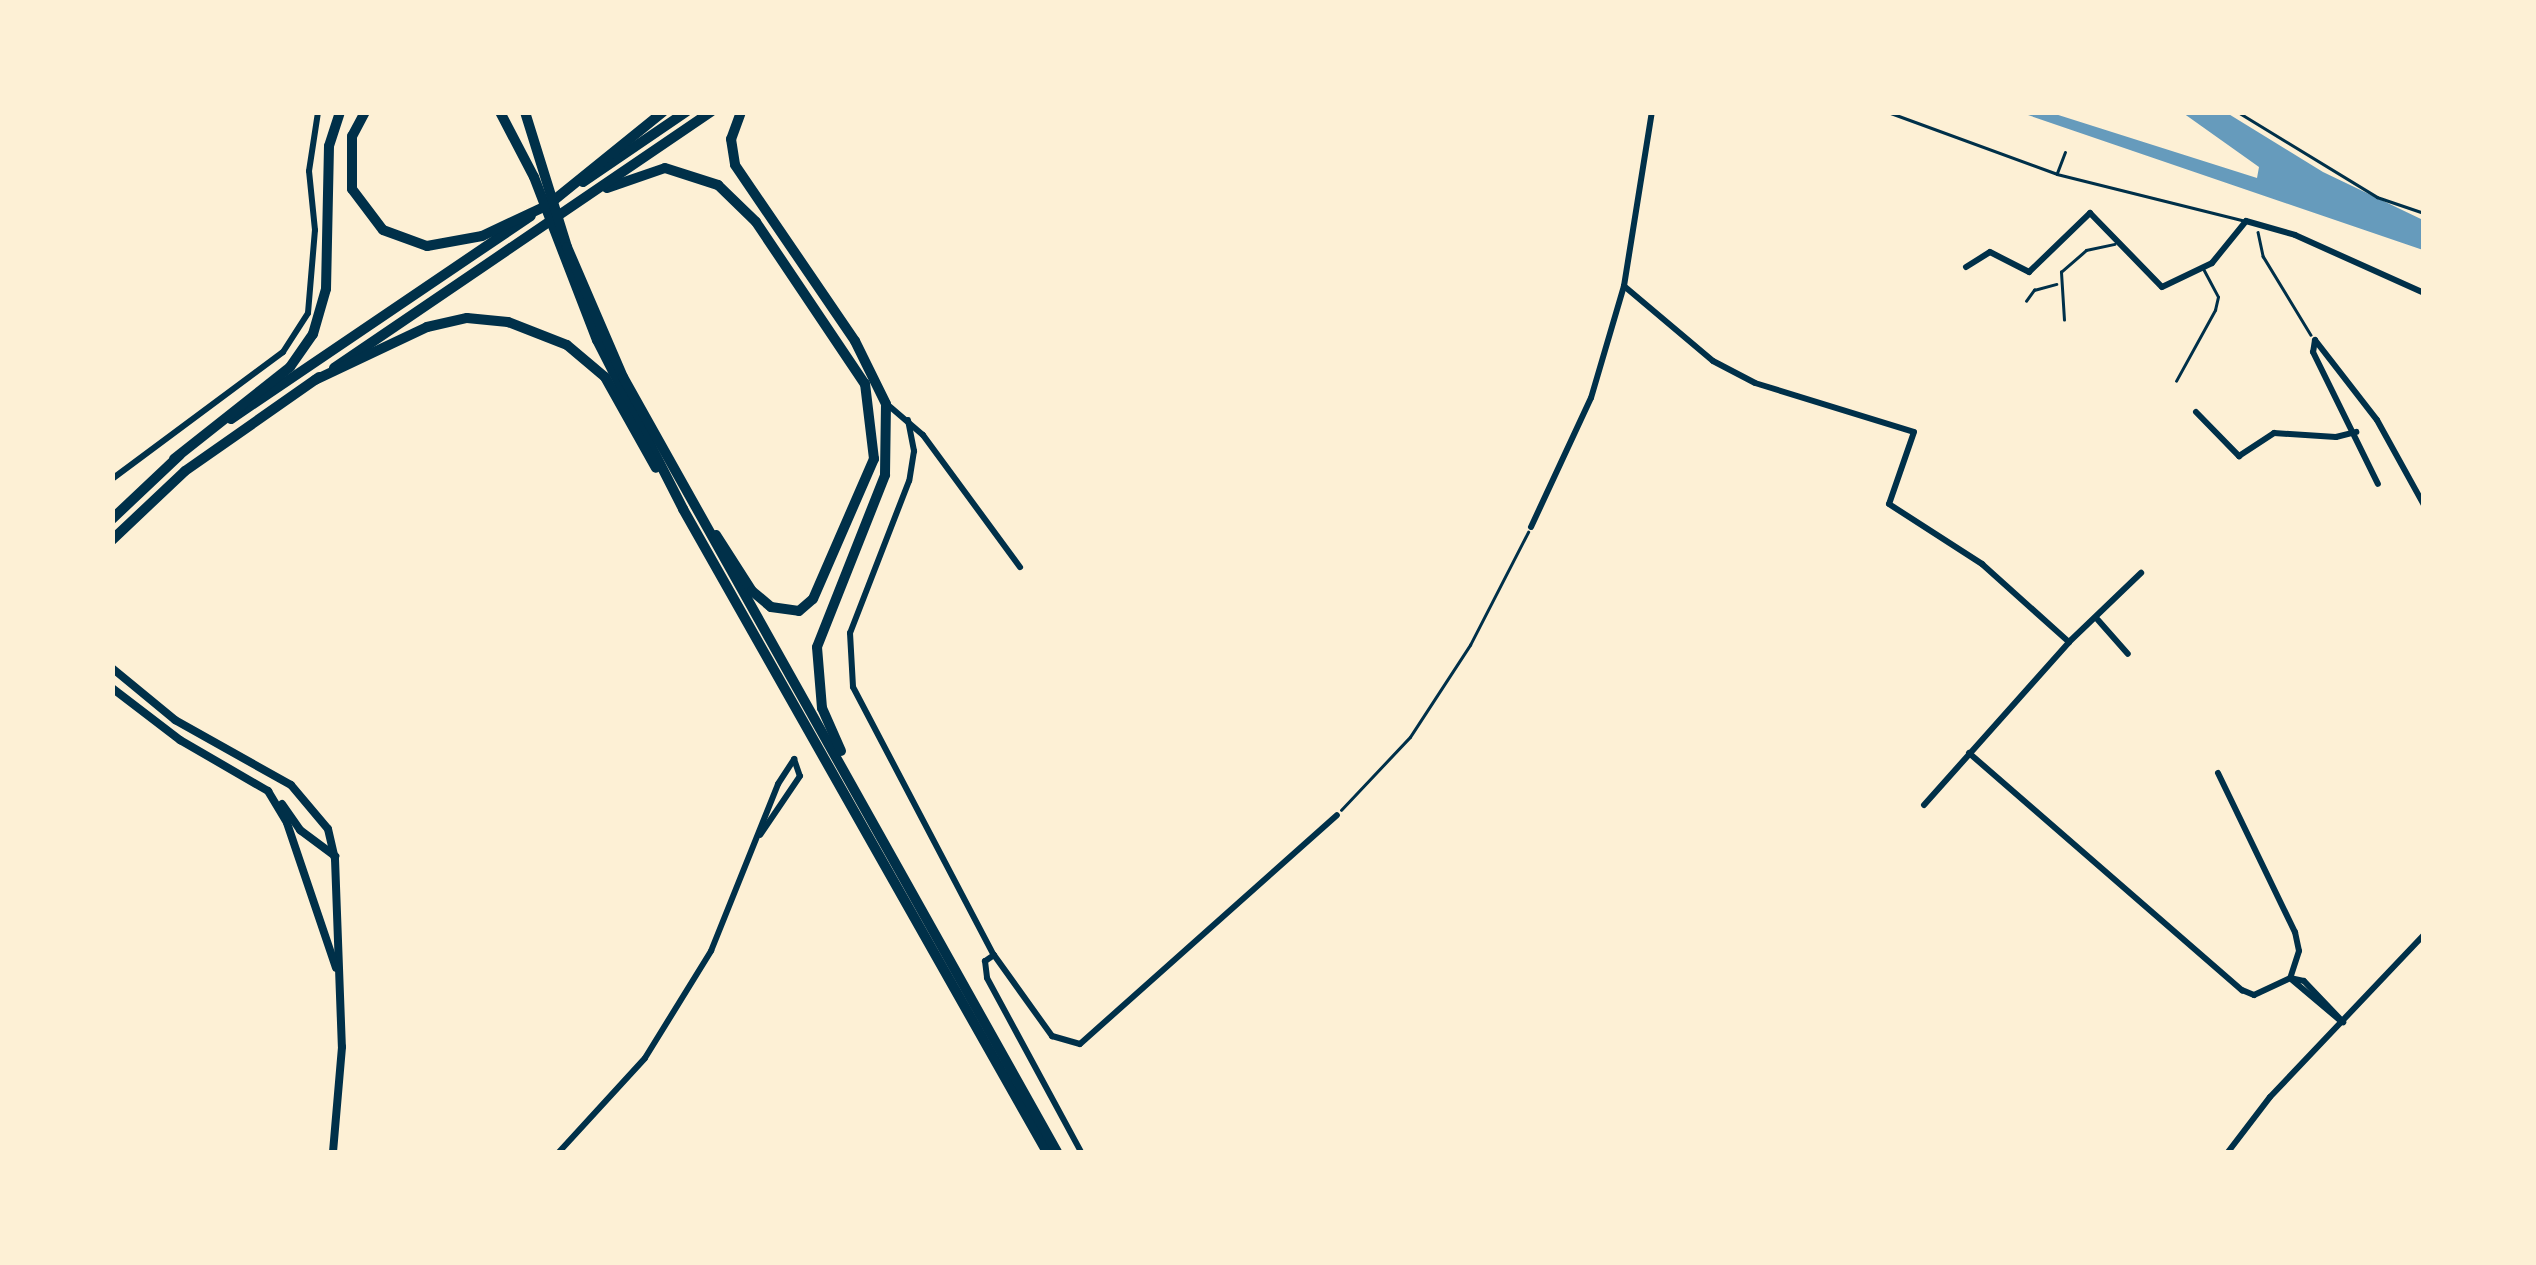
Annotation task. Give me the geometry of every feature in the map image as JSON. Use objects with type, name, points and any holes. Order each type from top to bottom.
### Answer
[{"type":"main road","points":[[112,519],[174,459],[290,367],[313,334],[326,289],[329,146],[340,112]]},
{"type":"main road","points":[[364,112],[352,136],[352,188],[364,210],[404,240],[452,244],[548,205],[663,112]]},
{"type":"main road","points":[[500,112],[537,175]]},
{"type":"main road","points":[[524,112],[537,175]]},
{"type":"main road","points":[[524,112],[537,175],[563,250],[684,509]]},
{"type":"main road","points":[[174,459],[686,112]]},
{"type":"main road","points":[[112,540],[185,470],[712,112]]},
{"type":"main road","points":[[741,112],[731,139],[735,165],[855,341],[886,404],[886,474],[821,628],[817,682],[829,725],[893,855]]},
{"type":"main road","points":[[583,199],[665,168],[718,185],[756,222],[865,384],[874,421],[874,459],[864,494],[813,600],[786,614],[752,591],[663,452]]},
{"type":"main road","points":[[563,250],[663,452],[1057,1152]]},
{"type":"main road","points":[[315,380],[427,327],[467,318],[535,330],[567,345],[604,377],[684,509],[1048,1152]]},
{"type":"street","points":[[112,479],[283,352],[302,324],[312,290],[315,230],[309,172],[318,112]]},
{"type":"street","points":[[1531,527],[1591,398],[1624,286],[1652,112]]},
{"type":"street","points":[[1966,268],[1990,252],[2030,272],[2090,213],[2162,286],[2202,268],[2246,221],[2424,292]]},
{"type":"street","points":[[1624,286],[1712,361],[1741,375],[1914,432],[1889,504],[1982,564],[2069,642]]},
{"type":"street","points":[[2316,340],[2313,352],[2356,432],[2378,484]]},
{"type":"street","points":[[2316,340],[2377,420],[2424,504]]},
{"type":"street","points":[[865,384],[908,420],[1020,567]]},
{"type":"street","points":[[874,421],[886,404]]},
{"type":"street","points":[[2196,412],[2240,456],[2274,433],[2336,437],[2356,432]]},
{"type":"street","points":[[908,420],[914,452],[909,482],[859,604],[848,661],[866,716],[994,955],[1052,1036],[1080,1044],[1337,815]]},
{"type":"street","points":[[1924,806],[2069,642],[2098,620],[2141,573]]},
{"type":"street","points":[[2098,620],[2128,654]]},
{"type":"street","points":[[112,668],[175,720],[291,785],[320,814],[335,856],[342,1048],[332,1152]]},
{"type":"street","points":[[112,688],[180,740],[268,791],[300,830],[335,856]]},
{"type":"street","points":[[1969,753],[2242,990],[2254,995],[2290,978],[2304,981],[2343,1022]]},
{"type":"street","points":[[559,1152],[645,1058],[710,951],[778,784],[794,759],[800,776],[760,834]]},
{"type":"street","points":[[2218,773],[2295,932],[2298,951],[2290,978]]},
{"type":"street","points":[[268,791],[288,824],[339,977]]},
{"type":"street","points":[[2228,1152],[2424,934]]},
{"type":"street","points":[[994,955],[985,961],[987,978],[1081,1152]]},
{"type":"lane","points":[[1888,112],[2057,174],[2246,221]]},
{"type":"lane","points":[[2057,174],[2065,152]]},
{"type":"lane","points":[[2026,301],[2034,290],[2057,284],[2086,250],[2121,243]]},
{"type":"lane","points":[[2176,381],[2215,310],[2218,297],[2202,268]]},
{"type":"lane","points":[[2057,284],[2067,300],[2064,320]]},
{"type":"path","points":[[2238,112],[2377,196],[2424,213]]},
{"type":"path","points":[[2256,222],[2263,256],[2316,340]]},
{"type":"path","points":[[1337,815],[1410,737],[1470,644],[1531,527]]},
{"type":"water","points":[[2022,113],[2052,113],[2257,178],[2259,167],[2183,113],[2227,113],[2323,172],[2423,220],[2423,250]]}]
